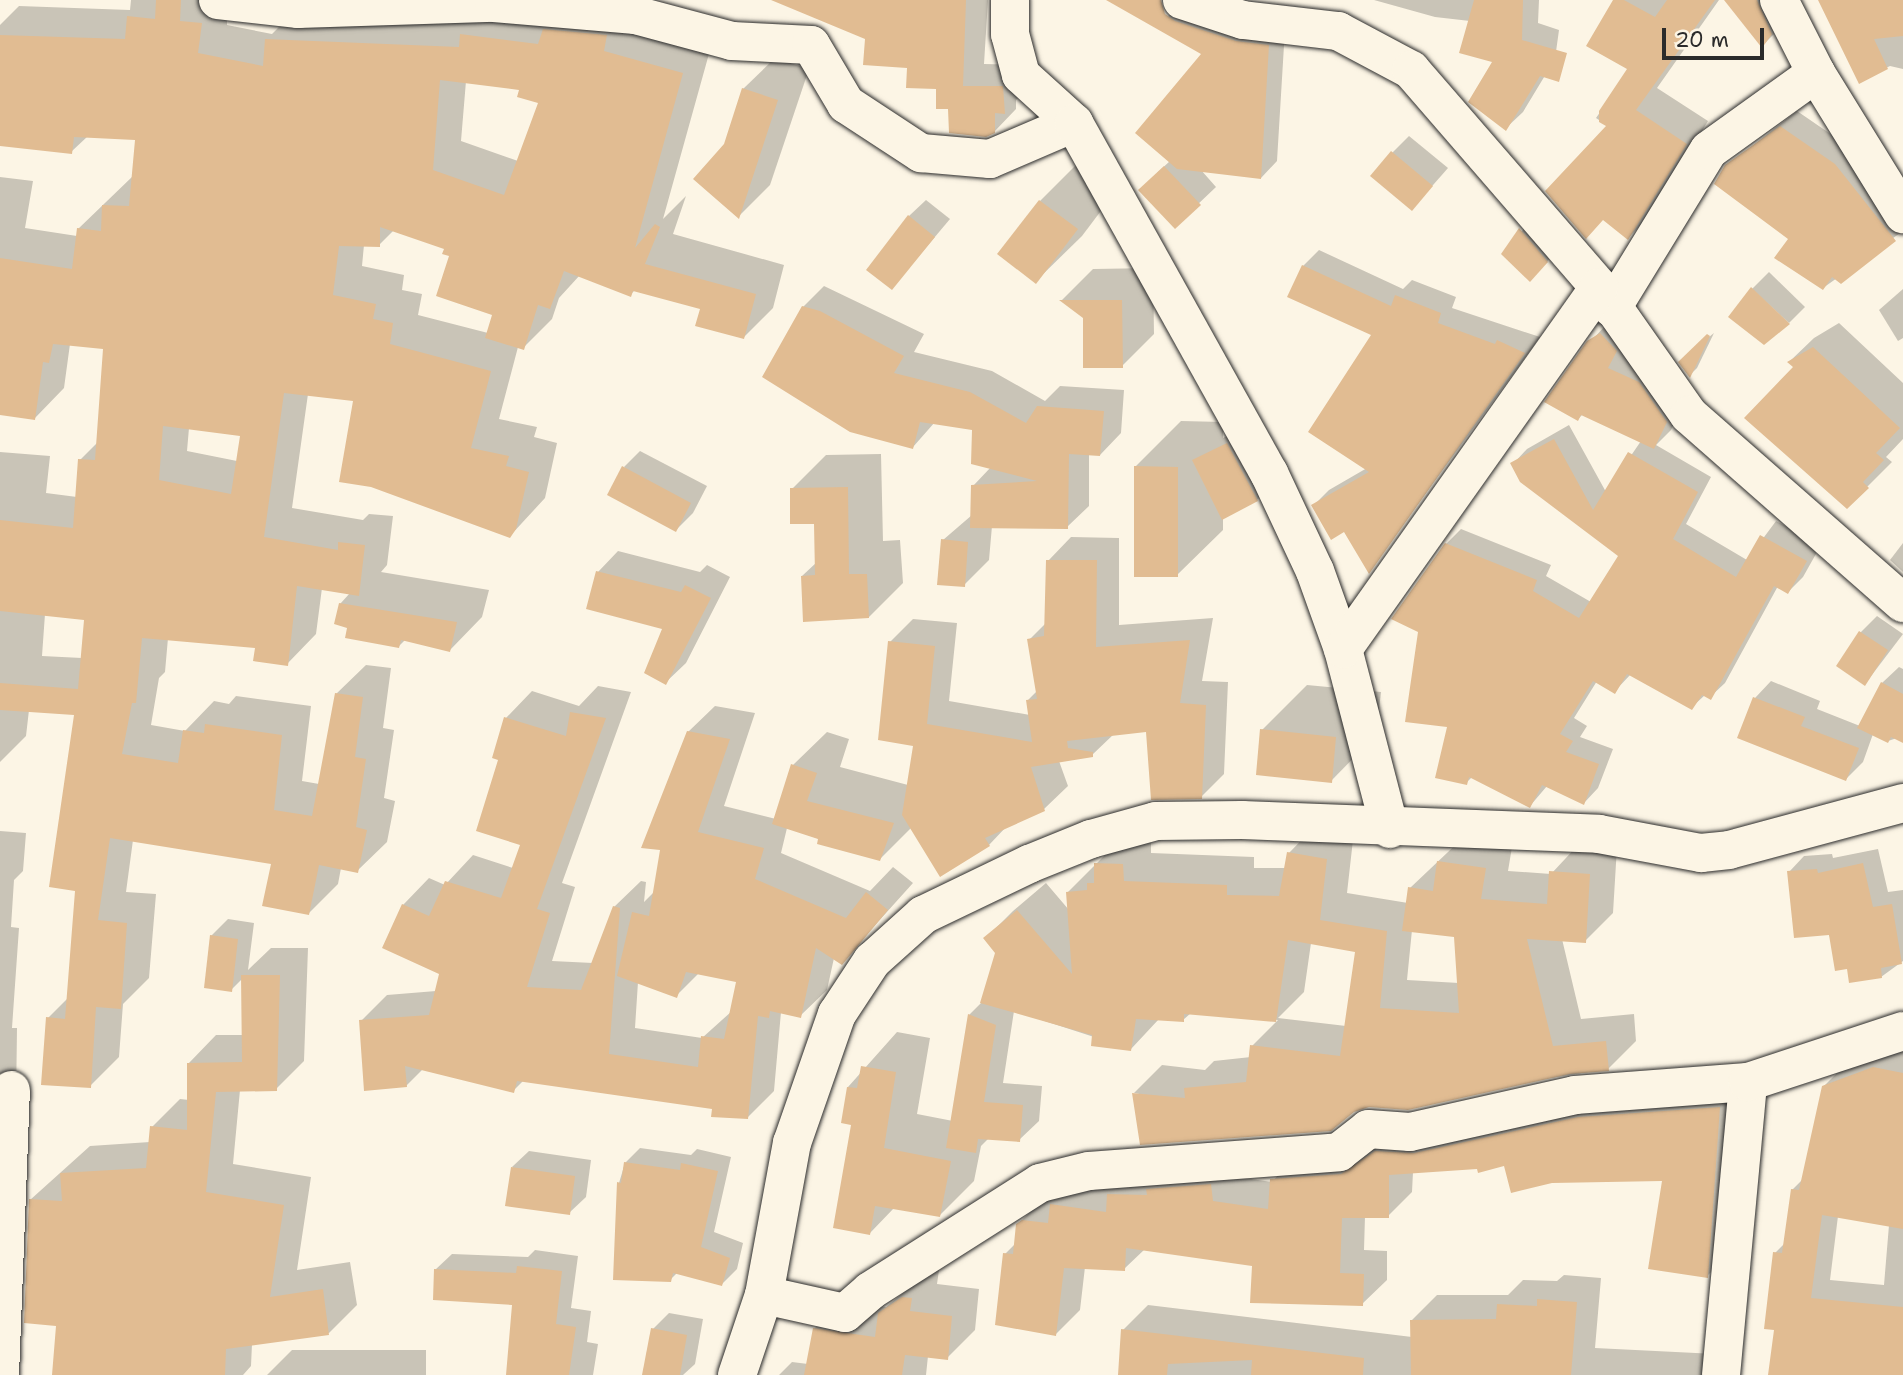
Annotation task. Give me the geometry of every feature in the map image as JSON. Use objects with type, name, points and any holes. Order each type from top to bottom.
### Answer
[{"type":"street","points":[[218,0],[298,9],[494,3],[635,15],[732,41],[811,45],[846,104],[921,153],[990,159],[1074,123]]},
{"type":"street","points":[[1010,0],[1010,34],[1021,75],[1074,123],[1269,473],[1315,571],[1343,649],[1390,829]]},
{"type":"street","points":[[1182,0],[1243,20],[1338,31],[1411,70],[1606,298],[1689,415],[1903,603]]},
{"type":"street","points":[[1779,0],[1816,73],[1903,214]]},
{"type":"street","points":[[1343,649],[1606,298],[1709,150],[1816,73]]},
{"type":"street","points":[[737,1375],[764,1295],[792,1143],[838,1014],[872,961],[923,915],[1041,859],[1156,821],[1242,820],[1390,829],[1599,834],[1701,853],[1729,850],[1903,803]]},
{"type":"street","points":[[764,1295],[845,1313],[870,1291],[1040,1183],[1089,1171],[1339,1152],[1368,1129],[1410,1132],[1575,1095],[1748,1082],[1903,1031]]},
{"type":"street","points":[[1721,1375],[1748,1082]]},
{"type":"street","points":[[0,1375],[11,1090]]},
{"type":"building","points":[[156,0],[181,0],[180,21],[202,23],[198,53],[263,66],[265,39],[459,47],[460,34],[538,44],[543,29],[607,35],[604,51],[683,73],[635,248],[655,224],[660,227],[645,264],[756,294],[744,339],[695,326],[700,309],[633,291],[631,297],[564,271],[550,309],[538,305],[524,350],[485,338],[492,315],[436,296],[449,256],[442,254],[444,249],[380,227],[380,247],[339,246],[333,295],[376,304],[373,319],[393,323],[390,344],[491,371],[471,448],[509,456],[506,466],[529,472],[516,529],[510,538],[371,487],[339,482],[353,401],[284,393],[264,537],[338,550],[338,542],[365,545],[359,596],[297,586],[288,666],[253,661],[255,648],[142,638],[136,703],[132,703],[122,754],[178,763],[183,730],[204,733],[205,724],[282,735],[274,810],[312,816],[335,693],[363,697],[355,757],[366,759],[356,827],[367,830],[358,873],[319,865],[309,915],[262,906],[271,864],[110,838],[98,920],[127,923],[121,1009],[96,1007],[91,1088],[41,1085],[46,1017],[65,1019],[75,891],[49,887],[74,715],[0,710],[0,683],[78,689],[84,620],[0,611],[0,520],[73,528],[78,459],[95,460],[103,349],[53,344],[49,363],[43,362],[35,420],[0,415],[0,258],[72,269],[77,228],[101,231],[102,205],[129,206],[135,140],[74,137],[72,154],[0,146],[0,35],[125,39],[127,16],[155,19]],"holes":[[[440,80],[519,90],[517,97],[538,103],[504,195],[433,170]],[[163,426],[240,436],[231,494],[159,480]]]},
{"type":"building","points":[[771,0],[966,0],[963,86],[1003,86],[1005,114],[995,113],[995,133],[986,137],[949,133],[948,109],[936,109],[936,89],[906,88],[907,68],[863,65],[865,39]]},
{"type":"building","points":[[1106,0],[1161,0],[1165,14],[1175,21],[1236,41],[1269,45],[1261,179],[1177,169],[1135,133],[1201,54]]},
{"type":"building","points":[[1474,0],[1523,0],[1522,40],[1567,53],[1559,82],[1540,76],[1506,131],[1468,102],[1492,62],[1459,53]]},
{"type":"building","points":[[1613,0],[1624,0],[1655,17],[1667,0],[1715,0],[1636,110],[1687,144],[1628,240],[1603,220],[1586,239],[1545,191],[1606,126],[1599,122],[1599,111],[1627,69],[1586,46]]},
{"type":"building","points":[[1724,0],[1757,0],[1772,34],[1762,48]]},
{"type":"building","points":[[1818,0],[1903,0],[1903,36],[1874,39],[1888,69],[1859,84]]},
{"type":"building","points":[[742,88],[778,100],[739,219],[693,179],[724,144]]},
{"type":"building","points":[[1780,126],[1835,164],[1896,241],[1841,284],[1832,277],[1823,290],[1774,258],[1788,239],[1714,184],[1725,165]]},
{"type":"building","points":[[1391,151],[1433,186],[1412,211],[1370,176]]},
{"type":"building","points":[[1164,166],[1201,205],[1175,229],[1138,190]]},
{"type":"building","points":[[1039,200],[1078,229],[1036,284],[997,254]]},
{"type":"building","points":[[908,215],[935,237],[892,290],[866,270]]},
{"type":"building","points":[[1519,228],[1548,262],[1530,282],[1501,254]]},
{"type":"building","points":[[1302,265],[1391,306],[1395,295],[1441,313],[1438,323],[1495,344],[1497,340],[1525,353],[1369,574],[1344,532],[1331,540],[1311,505],[1369,472],[1308,432],[1371,335],[1287,297]]},
{"type":"building","points":[[1751,287],[1790,324],[1764,345],[1728,317]]},
{"type":"building","points":[[1059,300],[1122,300],[1123,368],[1083,368],[1083,318]]},
{"type":"building","points":[[802,306],[820,311],[904,356],[894,373],[970,392],[1026,423],[1037,406],[1104,411],[1100,456],[1069,454],[1068,529],[970,528],[971,485],[1037,481],[971,464],[972,430],[920,422],[913,449],[850,432],[762,377]]},
{"type":"building","points":[[1600,333],[1617,351],[1608,368],[1639,382],[1667,422],[1654,449],[1581,415],[1578,421],[1544,402],[1587,341]]},
{"type":"building","points":[[1707,334],[1710,336],[1690,378],[1678,362]]},
{"type":"building","points":[[1813,347],[1900,428],[1876,453],[1884,460],[1863,482],[1869,488],[1847,509],[1744,418],[1793,367],[1787,362]]},
{"type":"building","points":[[1554,439],[1593,510],[1628,452],[1698,492],[1673,539],[1736,577],[1760,535],[1807,561],[1788,594],[1774,586],[1711,700],[1702,695],[1692,710],[1627,674],[1615,694],[1593,681],[1560,734],[1573,741],[1566,752],[1599,764],[1584,805],[1542,785],[1530,808],[1469,777],[1467,785],[1435,778],[1447,727],[1405,722],[1418,632],[1391,619],[1445,543],[1537,580],[1533,591],[1579,618],[1618,556],[1520,482],[1510,463]]},
{"type":"building","points":[[1227,443],[1258,501],[1222,520],[1192,460]]},
{"type":"building","points":[[622,466],[691,503],[676,532],[607,495]]},
{"type":"building","points":[[1134,466],[1178,467],[1178,577],[1134,577]]},
{"type":"building","points":[[848,487],[849,574],[867,574],[869,618],[803,622],[801,576],[815,575],[814,524],[790,524],[790,488]]},
{"type":"building","points":[[941,539],[968,542],[965,587],[937,585]]},
{"type":"building","points":[[1046,560],[1097,560],[1096,647],[1190,640],[1180,703],[1206,705],[1202,799],[1151,800],[1146,732],[1067,741],[1068,748],[1093,752],[1093,757],[1031,767],[1045,811],[985,838],[990,846],[940,877],[902,815],[913,746],[878,740],[888,641],[935,646],[927,724],[1032,742],[1026,700],[1037,699],[1027,639],[1044,636]]},
{"type":"building","points":[[596,571],[681,592],[685,585],[711,598],[666,685],[644,673],[662,629],[586,609]]},
{"type":"building","points":[[339,603],[457,622],[450,652],[401,640],[399,648],[345,638],[347,628],[334,624]]},
{"type":"building","points":[[1859,631],[1888,650],[1865,686],[1836,666]]},
{"type":"building","points":[[1881,682],[1903,694],[1903,743],[1891,737],[1888,743],[1857,728]]},
{"type":"building","points":[[1753,697],[1805,717],[1801,726],[1859,748],[1846,781],[1737,738]]},
{"type":"building","points":[[570,712],[606,718],[537,909],[550,913],[527,987],[581,990],[613,906],[620,908],[609,1054],[698,1067],[701,1036],[724,1039],[736,982],[686,972],[677,998],[617,976],[632,912],[649,916],[660,850],[641,848],[687,731],[730,739],[698,832],[764,848],[755,879],[846,918],[866,892],[888,910],[842,965],[816,948],[801,1018],[770,1011],[769,1018],[758,1016],[748,1119],[711,1117],[712,1109],[517,1081],[514,1093],[405,1066],[407,1087],[364,1091],[359,1020],[429,1015],[439,974],[382,948],[402,904],[429,916],[445,881],[501,898],[520,845],[476,831],[498,760],[492,758],[504,717],[566,736]]},
{"type":"building","points":[[1260,729],[1336,737],[1332,783],[1256,775]]},
{"type":"building","points":[[791,764],[817,773],[807,801],[894,823],[880,861],[817,844],[818,839],[772,824]]},
{"type":"building","points":[[1287,852],[1327,859],[1320,920],[1387,931],[1380,1008],[1459,1013],[1454,937],[1402,931],[1408,887],[1433,891],[1437,861],[1486,868],[1481,899],[1547,904],[1549,871],[1590,874],[1586,943],[1527,939],[1553,1046],[1606,1041],[1609,1071],[1570,1074],[1408,1110],[1369,1107],[1354,1112],[1331,1131],[1140,1145],[1132,1093],[1185,1098],[1184,1088],[1246,1082],[1250,1045],[1340,1056],[1355,952],[1288,940],[1276,1022],[1184,1014],[1184,1022],[1136,1019],[1131,1051],[1091,1046],[1092,1035],[980,1003],[995,953],[983,938],[1017,910],[1072,974],[1066,892],[1087,890],[1087,883],[1094,883],[1094,863],[1123,864],[1124,881],[1227,885],[1227,895],[1279,896]]},
{"type":"building","points":[[1863,863],[1873,907],[1892,904],[1902,964],[1881,968],[1882,978],[1849,983],[1847,969],[1835,971],[1829,935],[1794,938],[1787,871],[1817,869],[1818,873]]},
{"type":"building","points":[[210,935],[238,939],[232,992],[204,988]]},
{"type":"building","points":[[241,975],[280,975],[277,1091],[216,1092],[206,1192],[284,1205],[270,1297],[323,1289],[329,1335],[226,1349],[225,1375],[52,1375],[56,1326],[24,1323],[29,1199],[62,1201],[60,1173],[146,1168],[150,1126],[187,1130],[187,1063],[242,1062]]},
{"type":"building","points":[[968,1014],[996,1025],[984,1102],[1023,1105],[1020,1142],[978,1139],[976,1153],[946,1148]]},
{"type":"building","points":[[861,1066],[896,1072],[884,1148],[951,1161],[940,1217],[875,1206],[870,1235],[833,1228],[851,1125],[841,1123],[847,1087],[857,1088]]},
{"type":"building","points":[[1873,1067],[1903,1073],[1903,1229],[1822,1215],[1811,1298],[1903,1307],[1903,1375],[1768,1375],[1774,1330],[1764,1329],[1773,1252],[1782,1253],[1791,1189],[1799,1190],[1822,1086]]},
{"type":"building","points":[[1720,1107],[1708,1278],[1648,1269],[1662,1181],[1552,1183],[1511,1193],[1504,1166],[1478,1173],[1477,1169],[1389,1175],[1389,1218],[1342,1218],[1340,1273],[1364,1274],[1363,1306],[1250,1303],[1252,1266],[1126,1248],[1125,1271],[1064,1268],[1056,1336],[995,1325],[1003,1253],[1013,1254],[1016,1224],[1022,1220],[1048,1223],[1050,1204],[1106,1212],[1107,1194],[1147,1195],[1146,1189],[1211,1184],[1213,1201],[1268,1209],[1270,1179],[1341,1174],[1375,1151],[1414,1153],[1578,1117]]},
{"type":"building","points":[[624,1162],[680,1170],[681,1163],[718,1171],[701,1247],[730,1258],[722,1286],[673,1273],[671,1282],[613,1280],[617,1182],[621,1183]]},
{"type":"building","points":[[511,1167],[575,1176],[570,1215],[505,1206]]},
{"type":"building","points":[[517,1266],[562,1271],[556,1324],[576,1327],[569,1375],[506,1375],[512,1305],[433,1300],[434,1269],[516,1273]]},
{"type":"building","points":[[902,1297],[912,1298],[910,1311],[952,1316],[948,1360],[905,1355],[902,1375],[804,1375],[813,1328],[875,1337],[878,1313]]},
{"type":"building","points":[[1537,1299],[1577,1302],[1571,1375],[1411,1375],[1410,1320],[1496,1319],[1497,1304],[1537,1306]]},
{"type":"building","points":[[651,1328],[687,1335],[680,1375],[642,1375]]},
{"type":"building","points":[[1121,1329],[1364,1358],[1363,1375],[1251,1375],[1252,1360],[1168,1364],[1167,1375],[1118,1375]]}]
